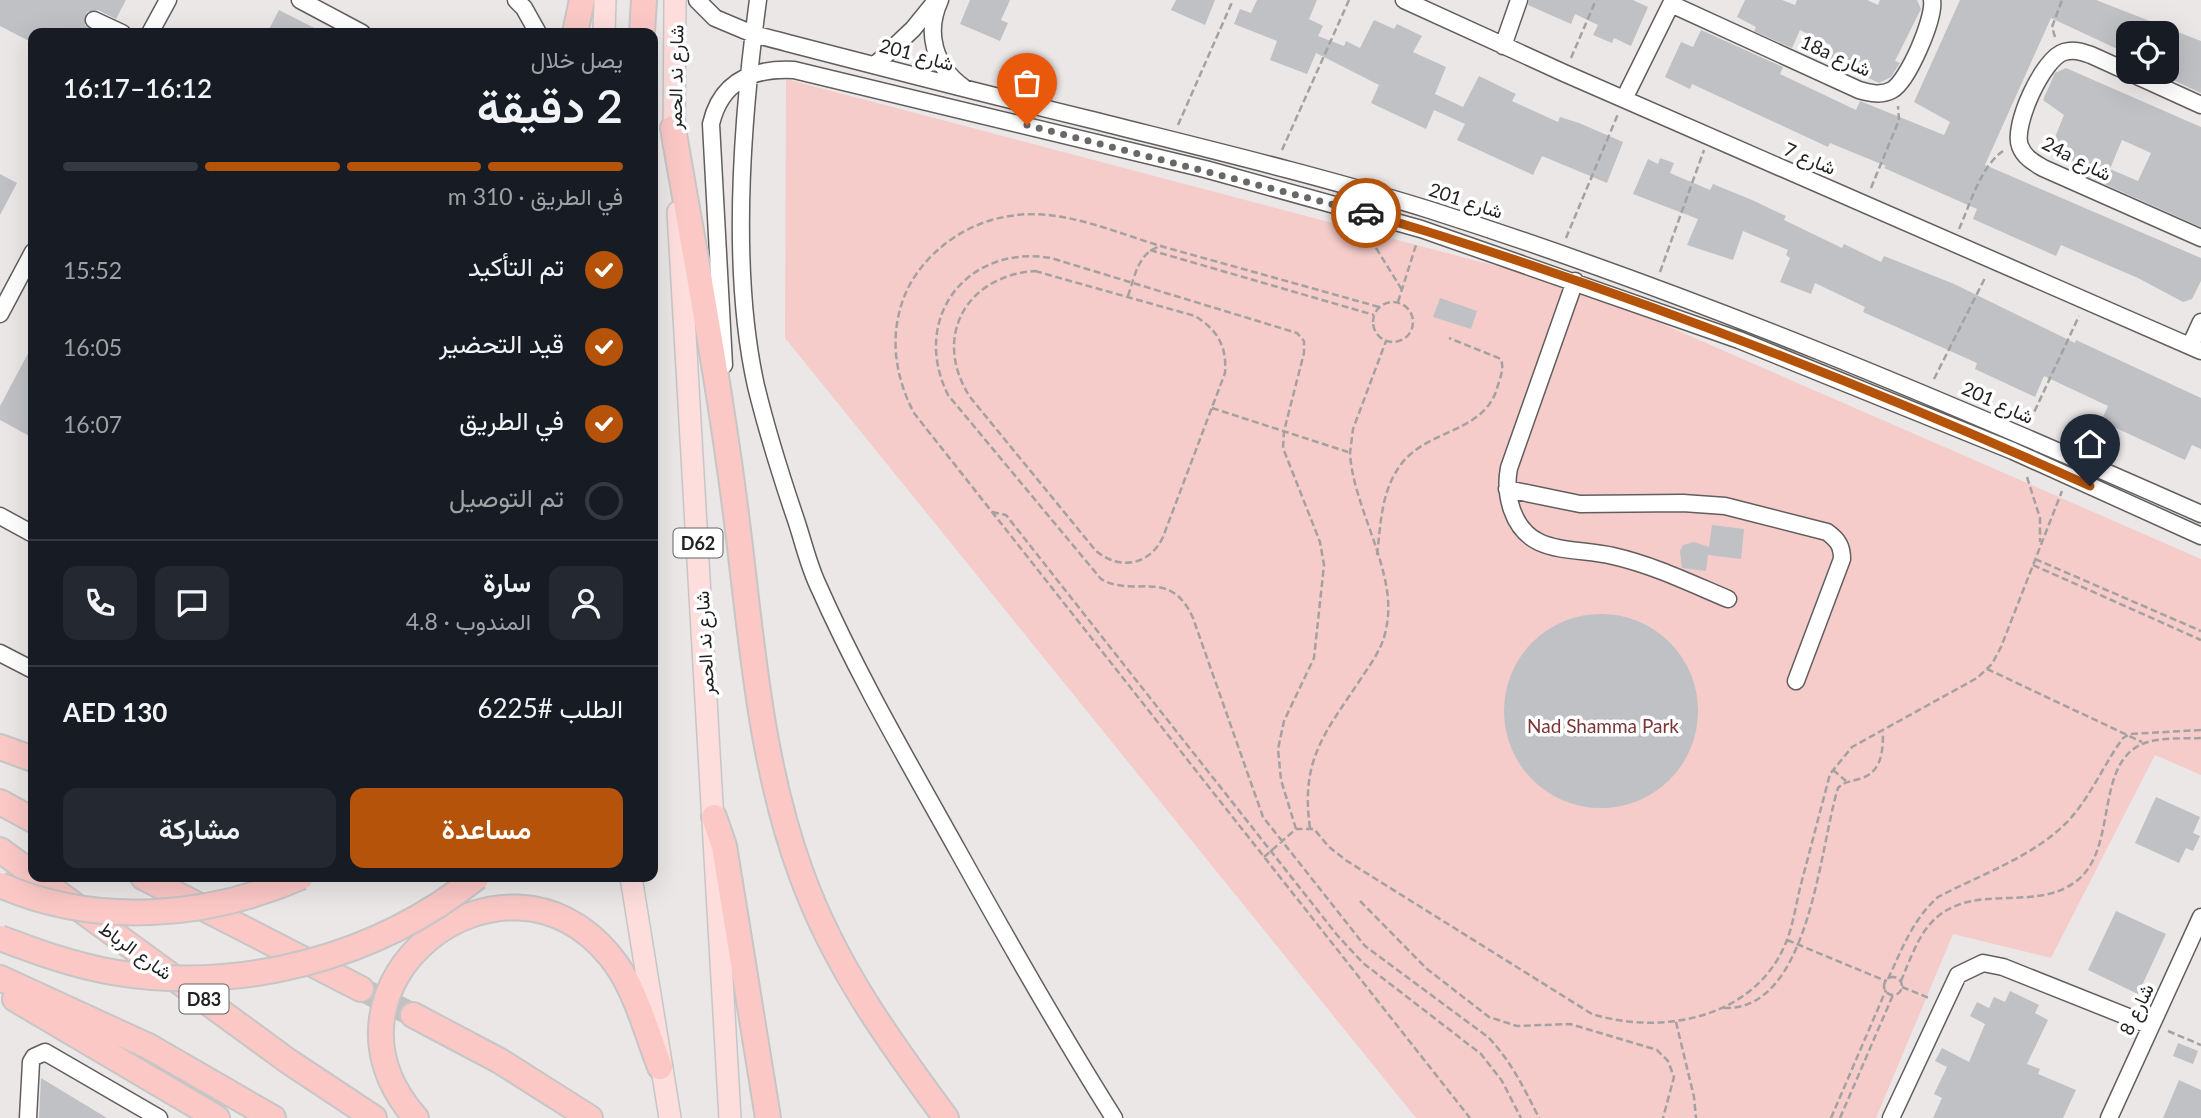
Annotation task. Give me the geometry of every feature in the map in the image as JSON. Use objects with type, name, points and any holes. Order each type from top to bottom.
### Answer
[{"type":"highway","points":[[576,28],[582,0]]},
{"type":"highway","points":[[642,28],[644,0]]},
{"type":"highway","points":[[673,128],[729,458],[749,612],[757,703],[787,833],[818,916],[852,983],[892,1046],[946,1118]]},
{"type":"highway","points":[[0,747],[28,757]]},
{"type":"highway","points":[[0,802],[28,817]]},
{"type":"highway","points":[[714,817],[724,846],[768,1118]]},
{"type":"highway","name":"شارع الرباط","points":[[0,850],[28,871]]},
{"type":"highway","name":"شارع الرباط","points":[[43,882],[288,1061],[374,1118]]},
{"type":"highway","points":[[153,882],[361,989]]},
{"type":"highway","points":[[0,885],[50,901],[94,910],[141,912],[186,910],[231,901],[287,882]]},
{"type":"highway","points":[[0,938],[54,958],[113,972],[173,978],[233,976],[292,967],[350,949],[405,925],[470,882]]},
{"type":"highway","points":[[416,1118],[391,1082],[383,1057],[383,1018],[393,981],[406,959],[424,940],[457,919],[495,908],[521,908],[547,913],[571,923],[593,938],[611,957],[625,979],[660,1067]]},
{"type":"highway","points":[[0,978],[148,1046],[273,1118]]},
{"type":"highway","points":[[0,988],[30,1009],[218,1118]]},
{"type":"highway","points":[[413,1015],[500,1061],[590,1118]]},
{"type":"main road","points":[[604,28],[605,0]]},
{"type":"main road","name":"شارع ند الحمر","points":[[675,0],[673,128],[730,1118]]},
{"type":"main road","points":[[632,882],[670,1118]]},
{"type":"street","points":[[153,28],[168,0]]},
{"type":"street","points":[[300,0],[353,28]]},
{"type":"street","points":[[516,0],[535,28]]},
{"type":"street","name":"شارع 201","points":[[696,0],[715,18],[753,34],[1275,166],[1427,209],[1560,254],[1927,393],[2201,514]]},
{"type":"street","points":[[758,0],[753,34],[742,193],[749,337],[756,384],[815,580],[879,709],[989,905],[1114,1118]]},
{"type":"street","points":[[875,65],[913,29],[938,0]]},
{"type":"street","points":[[938,0],[932,29],[936,52],[947,73],[965,89]]},
{"type":"street","name":"شارع 7","points":[[1404,0],[1709,137],[2196,349]]},
{"type":"street","points":[[1503,46],[1519,0]]},
{"type":"street","name":"18a شارع","points":[[1624,99],[1672,2],[1859,90],[1881,94],[1891,90],[1907,74],[1930,19],[1932,0]]},
{"type":"street","points":[[94,20],[111,28]]},
{"type":"street","points":[[2064,52],[2078,51],[2091,55],[2201,105]]},
{"type":"street","name":"24a شارع","points":[[2064,52],[2052,59],[2043,71],[2018,128],[2019,145],[2028,159],[2201,238]]},
{"type":"street","name":"شارع 201","points":[[751,73],[780,69],[809,72],[1344,206],[1575,281],[1739,340],[2013,451],[2201,536]]},
{"type":"street","points":[[729,458],[711,124],[715,108],[724,93],[751,73]]},
{"type":"street","points":[[0,314],[28,261]]},
{"type":"street","points":[[1575,281],[1508,468],[1507,489],[1516,519],[1539,542],[1636,562],[1728,599]]},
{"type":"street","points":[[2196,349],[2201,322]]},
{"type":"street","points":[[1507,489],[1580,504],[1683,503],[1725,506],[1827,532],[1836,538],[1842,548],[1842,559],[1796,681]]},
{"type":"street","points":[[0,516],[28,531]]},
{"type":"street","points":[[0,653],[28,667]]},
{"type":"street","name":"شارع 8","points":[[2109,1118],[2201,917]]},
{"type":"street","points":[[1891,1118],[1958,975],[1983,963],[2003,967],[2150,1029]]},
{"type":"street","points":[[28,1118],[29,1069],[34,1057],[51,1052],[159,1118]]},
{"type":"path","points":[[1172,140],[1233,0]]},
{"type":"path","points":[[1275,166],[1349,0]]},
{"type":"path","points":[[1564,73],[1597,0]]},
{"type":"path","points":[[2062,0],[2052,27],[2064,52]]},
{"type":"path","points":[[1864,204],[1899,120],[1899,108],[1891,90]]},
{"type":"path","points":[[1560,254],[1624,99]]},
{"type":"path","points":[[1654,288],[1709,137]]},
{"type":"path","points":[[1952,243],[1994,158],[2019,145]]},
{"type":"path","points":[[1344,206],[1382,254],[1402,290]]},
{"type":"path","points":[[1398,302],[1379,307],[1066,218],[1010,216],[974,226],[958,235],[942,246],[917,273],[904,298],[896,326],[896,362],[900,380],[914,413],[1470,1118]]},
{"type":"path","points":[[1128,296],[1140,260],[1150,250],[1162,246]]},
{"type":"path","points":[[1398,302],[1415,249]]},
{"type":"path","points":[[1150,250],[1374,315]]},
{"type":"path","points":[[1296,830],[1281,780],[1278,749],[1284,721],[1314,658],[1324,565],[1320,542],[1285,456],[1284,431],[1304,353],[1301,336],[1133,283],[1036,256],[1020,256],[990,264],[964,281],[946,306],[936,335],[937,366],[948,395],[1101,579],[1113,584],[1157,586],[1183,600],[1193,618],[1263,817],[1365,946],[1499,1048],[1515,1071],[1539,1118]]},
{"type":"path","points":[[1927,393],[1993,260]]},
{"type":"path","points":[[1035,271],[1128,296],[1195,316],[1214,330],[1224,350],[1226,362],[1225,373],[1160,545],[1140,561],[1121,564],[1096,551],[961,384],[953,353],[958,321],[976,294],[996,280],[1035,271]]},
{"type":"path","points":[[2023,436],[2087,300]]},
{"type":"path","points":[[1379,307],[1374,315],[1374,330],[1386,341],[1402,340],[1413,328],[1411,312],[1398,302]]},
{"type":"path","points":[[1377,558],[1385,494],[1397,470],[1424,443],[1476,420],[1488,408],[1496,393],[1503,368],[1501,359],[1449,338]]},
{"type":"path","points":[[1310,828],[1308,778],[1316,747],[1377,654],[1386,629],[1388,600],[1350,453],[1353,429],[1386,341]]},
{"type":"path","points":[[1212,408],[1350,453]]},
{"type":"path","points":[[2013,451],[2034,495],[2040,518],[2040,545]]},
{"type":"path","points":[[1724,1008],[1765,975],[1787,940],[1832,769],[1853,747],[1884,732],[1987,669],[2001,647],[2059,499]]},
{"type":"path","points":[[992,512],[1006,515],[1348,948],[1481,1054],[1502,1082],[1521,1118]]},
{"type":"path","points":[[2035,559],[2201,631]]},
{"type":"path","points":[[2033,565],[2201,640]]},
{"type":"path","points":[[1987,669],[2130,734],[2144,743]]},
{"type":"path","points":[[1831,1118],[1886,990],[1887,980],[1912,928],[1928,906],[1938,897],[2024,854],[2054,833],[2081,806],[2120,741],[2130,734],[2201,730]]},
{"type":"path","points":[[1264,856],[1296,830],[1310,828],[1318,832],[1337,855],[1577,1007],[1622,1022],[1676,1022],[1758,1000],[1786,971],[1799,946],[1837,792],[1846,782],[1865,777],[1877,767],[1883,750],[1884,732]]},
{"type":"path","points":[[1902,987],[1901,981],[1923,933],[1937,917],[1955,905],[1980,898],[2053,893],[2082,876],[2100,848],[2115,775],[2132,751],[2144,743],[2201,738]]},
{"type":"path","points":[[1832,769],[1846,782]]},
{"type":"path","points":[[1360,901],[1427,969],[1489,1017],[1525,1027],[1552,1022],[1570,1024],[1657,1050],[1668,1061],[1674,1077],[1663,1118]]},
{"type":"path","points":[[1787,940],[1887,980],[1895,977],[1901,981]]},
{"type":"path","points":[[1840,1118],[1893,995],[1902,987]]},
{"type":"path","points":[[1902,987],[1943,1003]]},
{"type":"path","points":[[1886,990],[1893,995]]},
{"type":"path","points":[[1676,1022],[1694,1097],[1696,1118]]},
{"type":"path","points":[[2150,1029],[2201,1045]]},
{"type":"green space","name":"Nad Shamma Park","points":[[786,79],[1580,288],[2201,559],[2201,775],[2155,755],[2051,958],[1953,934],[1876,1118],[1416,1118],[785,338]]},
{"type":"building","points":[[0,0],[126,0],[116,19],[98,10],[87,12],[85,25],[90,28],[28,28],[28,40],[0,26]]},
{"type":"building","points":[[970,0],[1010,0],[1001,20],[1008,23],[1000,41],[960,24]]},
{"type":"building","points":[[1176,0],[1215,0],[1205,25],[1171,10]]},
{"type":"building","points":[[1257,0],[1317,0],[1309,19],[1323,26],[1318,36],[1344,46],[1346,41],[1360,48],[1374,20],[1394,29],[1397,24],[1422,36],[1413,52],[1446,67],[1435,94],[1463,107],[1479,76],[1516,94],[1512,101],[1558,122],[1560,117],[1623,142],[1607,183],[1542,156],[1533,175],[1457,140],[1465,124],[1434,110],[1426,129],[1371,103],[1379,85],[1316,53],[1307,74],[1270,60],[1277,41],[1234,24],[1240,9],[1251,13]]},
{"type":"building","points":[[1529,0],[1633,0],[1648,7],[1631,46],[1614,38],[1612,43],[1593,35],[1598,25],[1575,14],[1571,24],[1528,5]]},
{"type":"building","points":[[1745,0],[1782,0],[1795,5],[1797,0],[1867,0],[1878,5],[1880,0],[1917,0],[1921,9],[1895,61],[1900,63],[1891,77],[1879,83],[1825,58],[1831,45],[1800,30],[1792,48],[1754,31],[1756,27],[1737,17]]},
{"type":"building","points":[[1960,0],[2096,0],[2150,21],[2116,21],[2116,48],[2051,18],[1985,165],[2201,258],[2201,281],[2192,299],[2183,302],[2138,278],[2061,245],[2056,256],[1973,219],[1977,209],[1884,168],[1886,166],[1830,143],[1828,147],[1692,84],[1690,89],[1665,77],[1681,42],[1693,47],[1701,30],[1783,67],[1780,74],[1856,110],[1860,101],[1944,135],[1950,122],[1914,102]]},
{"type":"building","points":[[279,10],[314,28],[270,28]]},
{"type":"building","points":[[2179,32],[2201,41],[2201,93],[2179,83]]},
{"type":"building","points":[[2066,68],[2201,127],[2201,227],[2082,174],[2085,167],[2049,152],[2064,115],[2043,100],[2055,73]],"holes":[[[2122,140],[2151,153],[2138,181],[2110,169]]]},
{"type":"building","points":[[1660,158],[1674,163],[1670,173],[1710,190],[1713,184],[1752,200],[1786,216],[1784,220],[1842,248],[1844,244],[1881,262],[1884,256],[1954,284],[2075,343],[2076,340],[2201,398],[2201,449],[2192,445],[2185,460],[2101,421],[2108,406],[2044,376],[2035,397],[1975,369],[1977,363],[1863,312],[1865,307],[1815,283],[1811,294],[1780,282],[1790,258],[1786,255],[1788,250],[1743,231],[1733,260],[1687,245],[1698,219],[1633,194],[1648,159],[1658,164]]},
{"type":"building","points":[[0,174],[17,183],[0,215]]},
{"type":"building","points":[[1440,298],[1477,311],[1471,329],[1433,317]]},
{"type":"building","points":[[28,353],[28,435],[0,420],[0,406]]},
{"type":"building","points":[[1712,525],[1744,529],[1741,559],[1708,555],[1706,571],[1682,568],[1680,551],[1683,545],[1694,542],[1709,547]]},
{"type":"building","points":[[1601,614],[1620,615],[1638,621],[1670,642],[1691,674],[1697,692],[1697,730],[1691,748],[1670,780],[1638,801],[1620,807],[1601,808],[1582,807],[1564,801],[1532,780],[1511,748],[1505,730],[1504,711],[1505,692],[1511,674],[1532,642],[1564,621],[1582,615]]},
{"type":"building","points":[[2156,797],[2200,817],[2193,833],[2200,836],[2193,851],[2186,848],[2179,863],[2135,843]]},
{"type":"building","points":[[2116,911],[2166,934],[2138,994],[2088,970]]},
{"type":"building","points":[[2010,991],[2039,1005],[2035,1013],[2048,1020],[2027,1064],[2040,1069],[2038,1074],[2076,1090],[2063,1118],[1933,1118],[1942,1098],[1934,1094],[1947,1067],[1935,1061],[1942,1048],[1969,1062],[1985,1024],[1970,1016],[1977,1002],[1989,1008],[1994,997],[2005,1002]]},
{"type":"building","points":[[2178,1043],[2198,1051],[2193,1064],[2173,1056]]},
{"type":"building","points":[[41,1078],[107,1118],[39,1118]]},
{"type":"building","points":[[2179,1080],[2201,1090],[2201,1118],[2163,1118]]},
{"type":"tunnel","points":[[361,989],[413,1015]]},
{"type":"way so far","points":[[1027,125],[1205,169],[1366,213]]},
{"type":"route","points":[[1366,213],[1575,281],[1739,340],[2013,451],[2090,486]]}]
